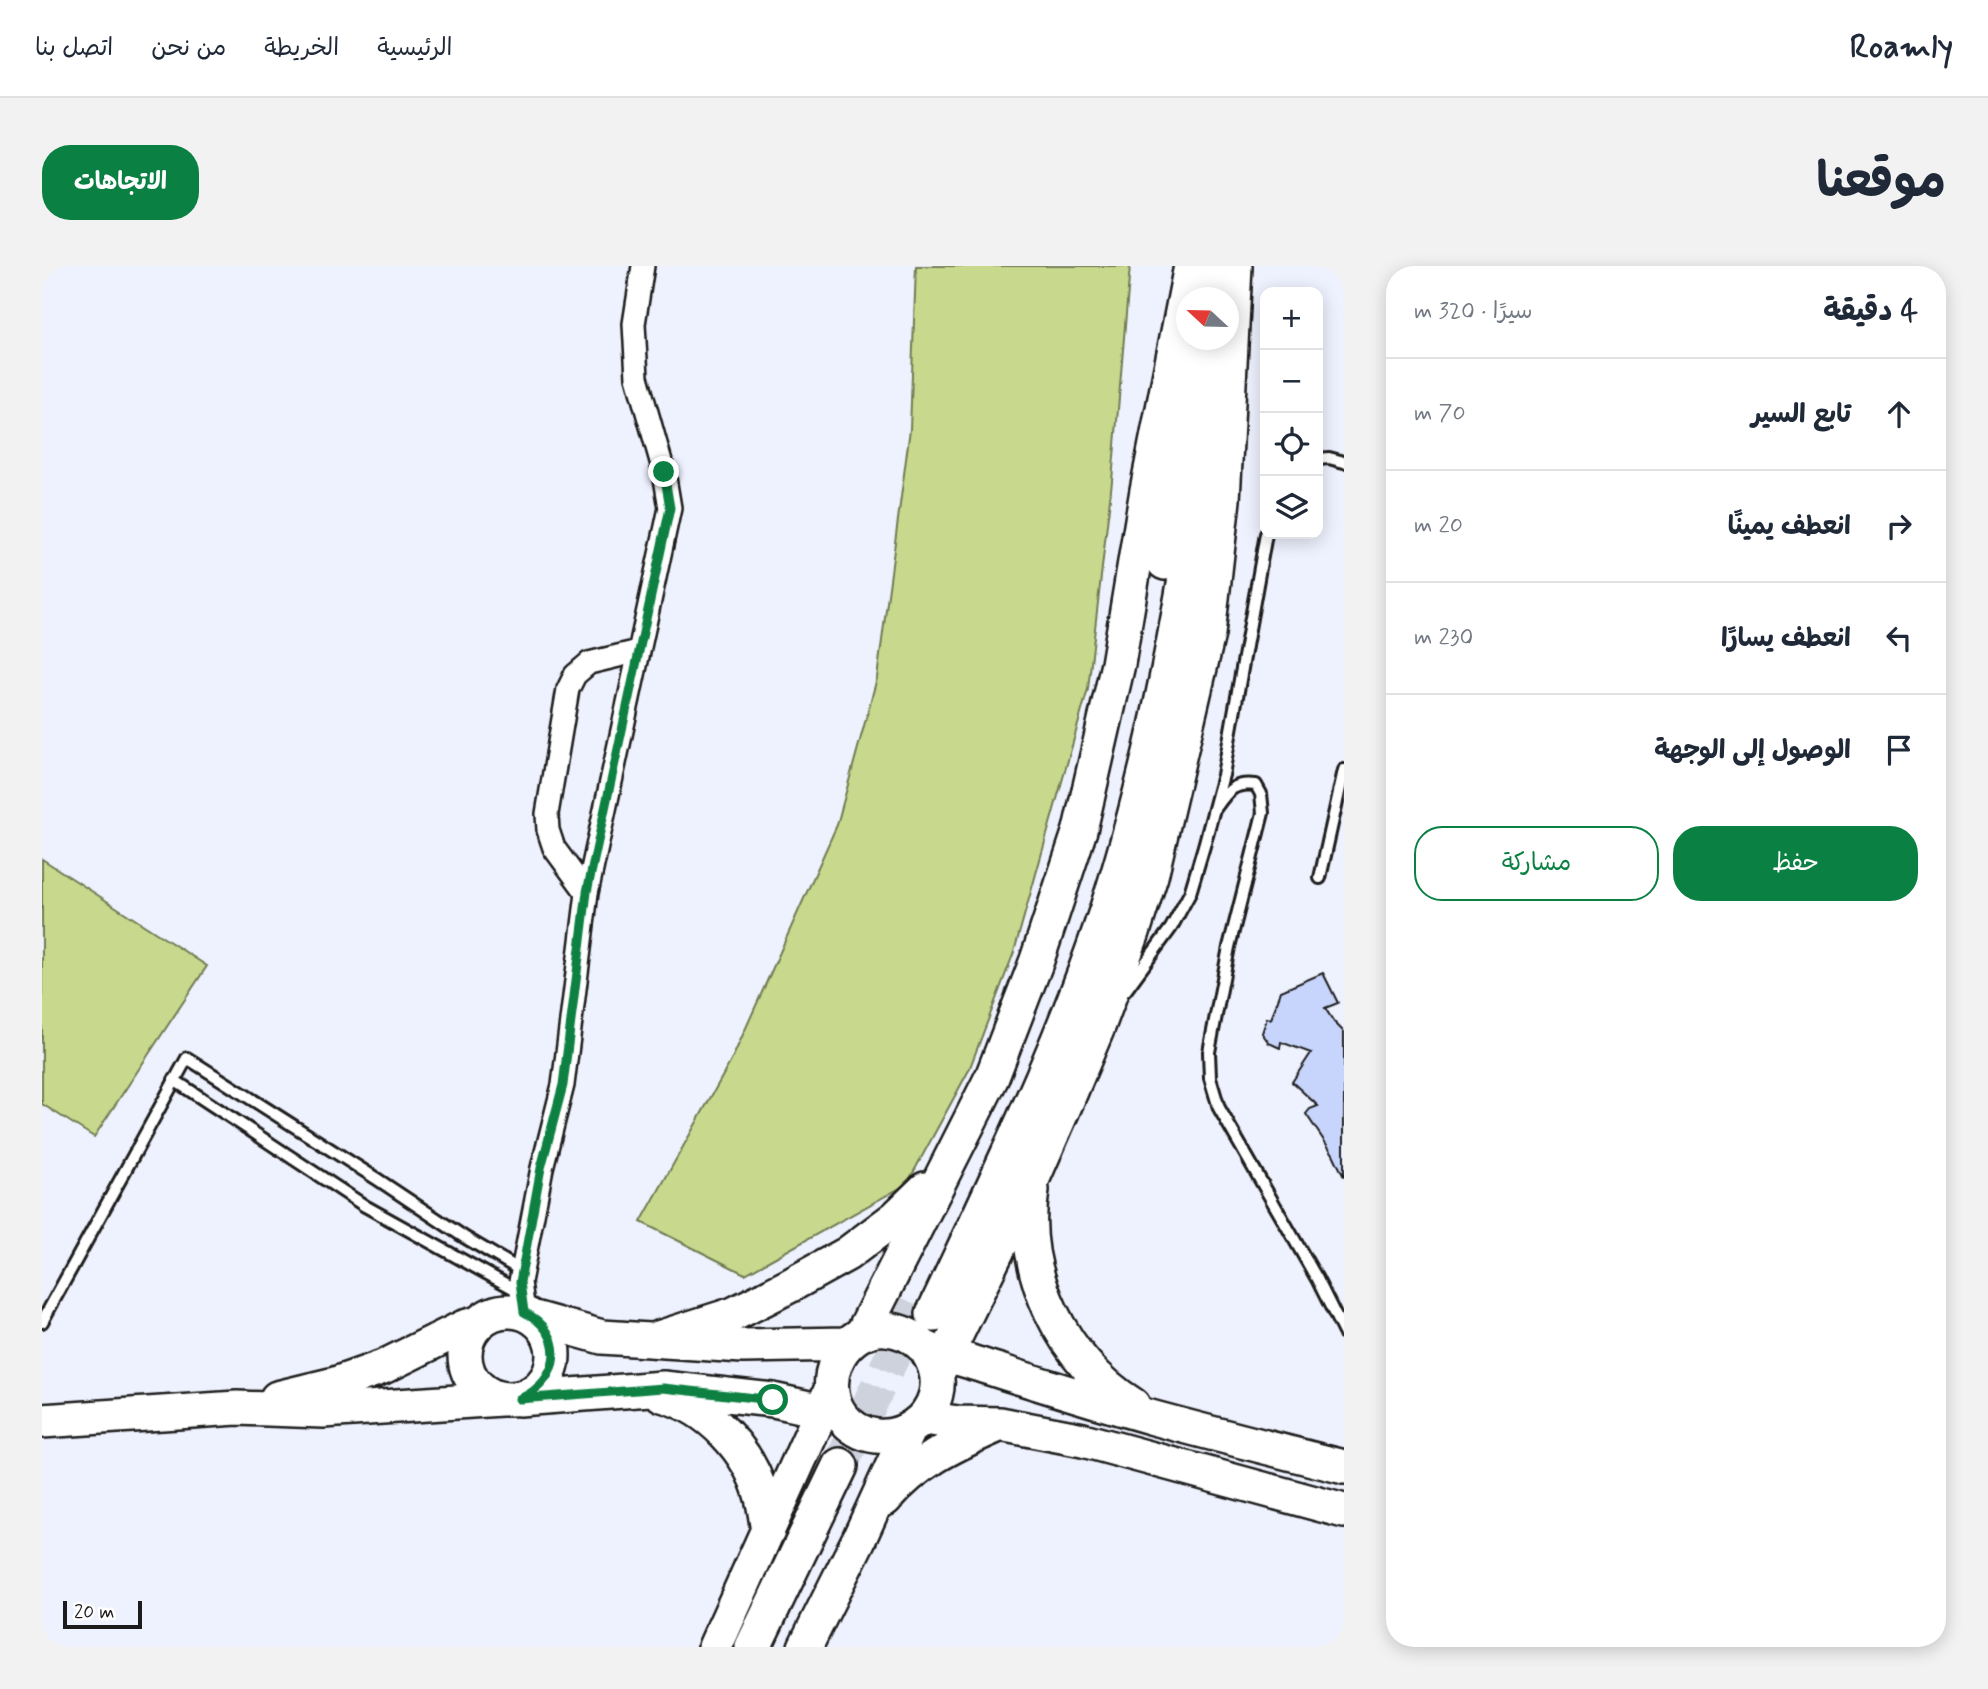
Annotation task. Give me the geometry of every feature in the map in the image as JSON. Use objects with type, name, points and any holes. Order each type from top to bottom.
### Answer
[{"type":"highway","points":[[1196,287],[1197,266]]},
{"type":"highway","points":[[1224,287],[1227,266]]},
{"type":"highway","points":[[1193,350],[1174,477],[1166,558],[1150,653],[1130,746],[1086,913],[1060,988],[925,1309],[1042,1085],[1120,872],[1160,715],[1187,571],[1216,350]]},
{"type":"highway","points":[[753,1647],[849,1471],[772,1647]]},
{"type":"main road","points":[[715,1647],[768,1531],[832,1405],[832,1373],[837,1357],[855,1339],[953,1154],[997,1064],[1037,960],[1080,830],[1118,664],[1147,490],[1191,266]]},
{"type":"main road","points":[[805,1647],[916,1424],[935,1398],[936,1359],[1034,1176],[1098,1027],[1152,876],[1208,634],[1223,500],[1235,266]]},
{"type":"main road","points":[[652,1340],[734,1314],[847,1254],[905,1209],[924,1191],[953,1154]]},
{"type":"main road","points":[[1034,1176],[1031,1243],[1041,1286],[1058,1326],[1083,1363],[1115,1394],[1153,1417]]},
{"type":"main road","points":[[526,1307],[545,1328],[552,1341],[554,1356],[551,1370],[544,1383],[533,1393],[510,1399],[488,1394],[477,1386],[469,1374],[465,1347],[478,1323],[501,1311],[526,1307],[602,1337],[743,1346],[855,1339],[878,1329],[896,1331],[912,1337],[936,1359],[1344,1467]]},
{"type":"main road","points":[[237,1408],[335,1384],[383,1367],[464,1327],[478,1323]]},
{"type":"main road","points":[[42,1421],[237,1408],[323,1411],[663,1388],[832,1405],[852,1425],[865,1433],[880,1436],[895,1435],[916,1424],[1000,1424],[1083,1440],[1344,1511]]},
{"type":"main road","points":[[639,1389],[673,1398],[703,1414],[729,1437],[749,1465],[762,1497],[768,1531]]},
{"type":"main road","points":[[859,1539],[877,1508],[909,1474],[928,1459],[1000,1424]]},
{"type":"street","points":[[526,1307],[522,1270],[541,1168],[563,1085],[587,892],[670,508],[664,472],[637,377],[634,324],[643,266]]},
{"type":"street","points":[[587,892],[554,848],[548,830],[547,814],[568,689],[575,675],[589,663],[639,651]]},
{"type":"lane","points":[[1323,459],[1344,462]]},
{"type":"lane","points":[[1098,1027],[1171,928],[1190,893],[1223,775],[1265,539]]},
{"type":"lane","points":[[1321,878],[1344,770]]},
{"type":"lane","points":[[1214,810],[1229,789],[1243,783],[1256,785],[1261,794],[1263,813],[1228,947],[1209,1052],[1210,1079],[1219,1108],[1317,1279],[1344,1333]]},
{"type":"lane","points":[[42,1322],[187,1058],[464,1237],[522,1270]]},
{"type":"lane","points":[[174,1080],[365,1206],[526,1307]]},
{"type":"green space","points":[[916,266],[1130,266],[1112,481],[1088,689],[1014,952],[969,1070],[907,1184],[745,1274],[641,1222],[732,1059],[837,825],[877,678],[910,429]]},
{"type":"green space","points":[[42,859],[207,966],[94,1137],[42,1104]]},
{"type":"building","points":[[1323,973],[1338,1003],[1325,1008],[1344,1032],[1344,1177],[1333,1154],[1306,1114],[1318,1106],[1292,1082],[1311,1053],[1281,1042],[1280,1048],[1269,1043],[1262,1033],[1267,1018],[1271,1019],[1281,991]]},
{"type":"tunnel","points":[[840,1466],[917,1305]]},
{"type":"route","points":[[664,472],[670,508],[587,892],[563,1085],[541,1168],[520,1282],[524,1312],[545,1328],[552,1341],[554,1356],[544,1383],[533,1393],[519,1399],[663,1388],[773,1400]]}]
